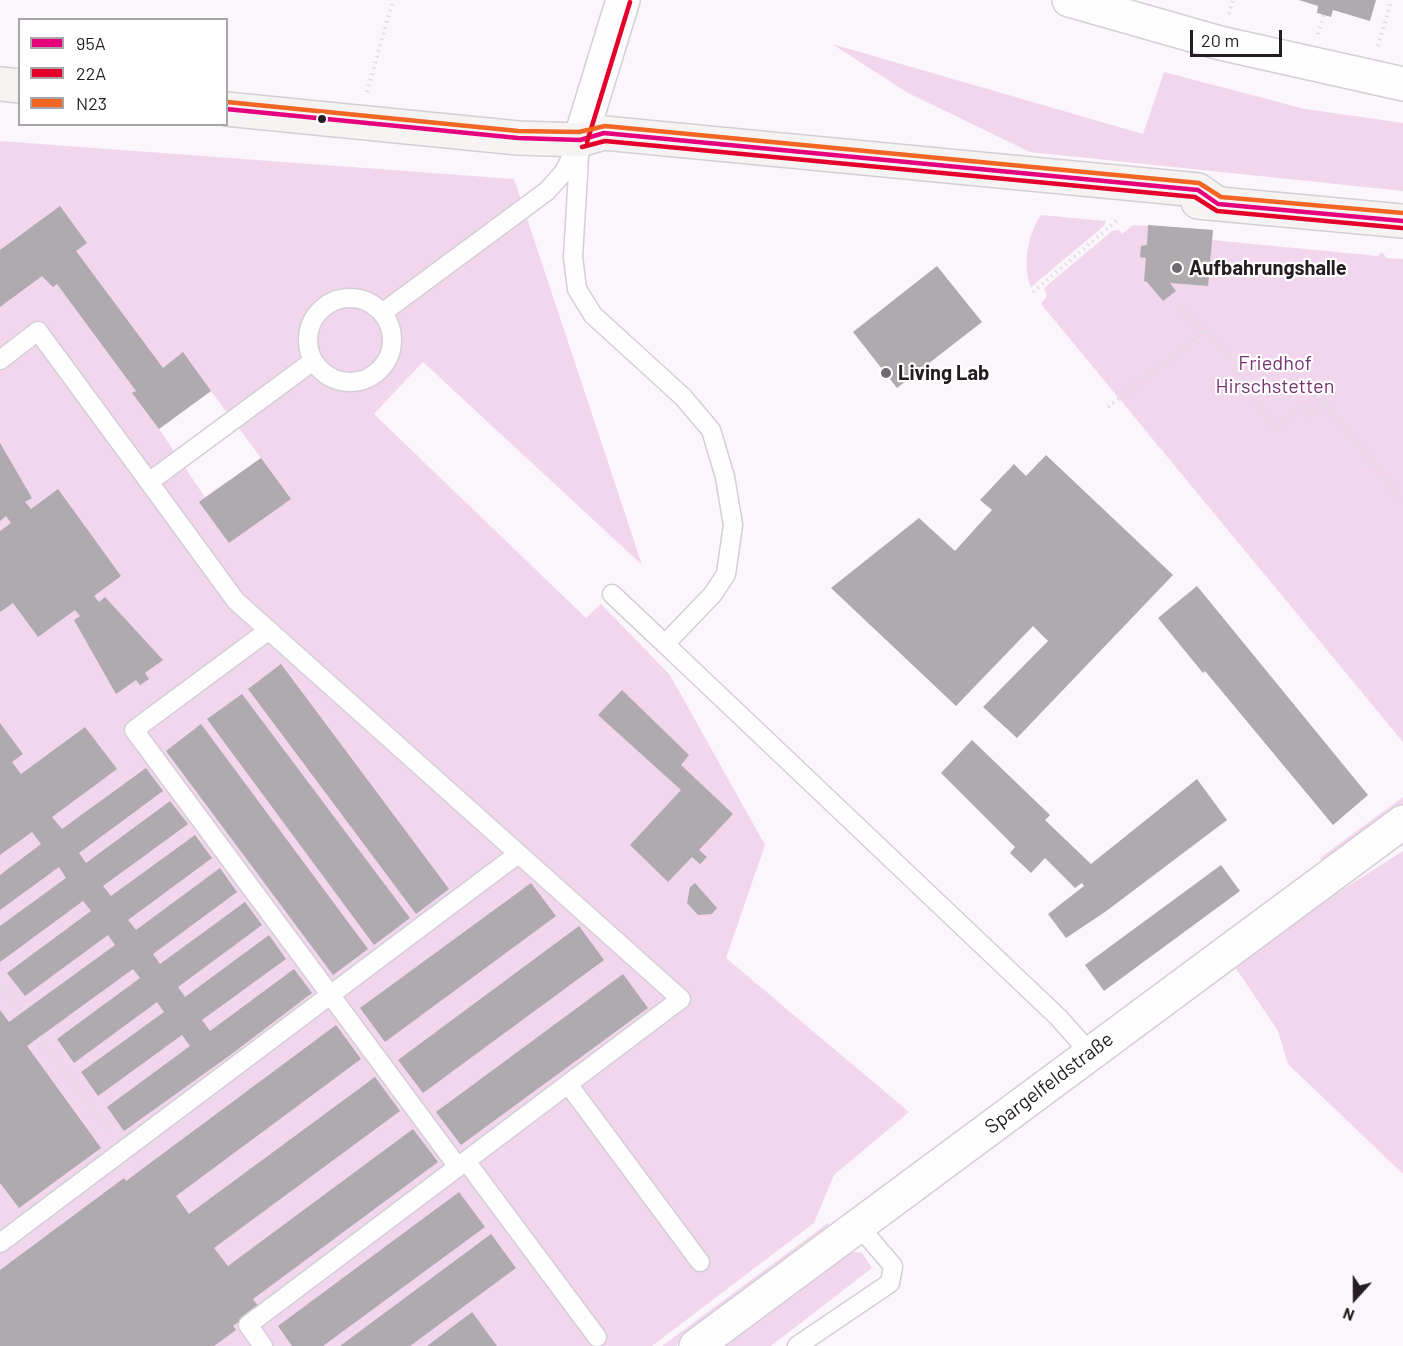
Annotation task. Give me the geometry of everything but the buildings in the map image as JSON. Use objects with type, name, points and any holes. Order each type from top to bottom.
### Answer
[{"type":"street","points":[[580,140],[623,0]]},
{"type":"street","points":[[1069,0],[1220,43],[1403,84]]},
{"type":"street","points":[[0,84],[18,86]]},
{"type":"street","points":[[228,109],[404,129],[580,140],[606,153],[982,188],[1019,184],[1403,221]]},
{"type":"street","name":"Spargelfeldstraße","points":[[696,1346],[1403,822]]},
{"type":"lane","points":[[382,313],[547,191],[564,172],[580,140]]},
{"type":"lane","points":[[580,140],[573,257],[577,289],[593,315],[683,397],[711,430],[725,477],[733,525],[726,574],[713,594],[665,644]]},
{"type":"lane","points":[[351,297],[368,302],[382,313],[392,334],[392,346],[382,368],[370,378],[354,383],[338,381],[324,374],[313,361],[307,345],[309,327],[318,311],[333,300],[351,297]]},
{"type":"lane","points":[[0,360],[38,331],[236,601],[681,999],[248,1325],[254,1342]]},
{"type":"lane","points":[[149,482],[313,361]]},
{"type":"lane","points":[[612,594],[1058,1017],[1090,1053]]},
{"type":"lane","points":[[269,630],[134,730],[330,995],[597,1338]]},
{"type":"lane","points":[[0,1243],[518,854]]},
{"type":"lane","points":[[568,1084],[700,1262]]},
{"type":"lane","points":[[797,1346],[890,1283],[893,1266],[858,1225]]},
{"type":"path","points":[[366,96],[393,0]]},
{"type":"path","points":[[1376,54],[1391,1]]},
{"type":"path","points":[[1316,42],[1324,14]]},
{"type":"path","points":[[1033,292],[1120,218]]},
{"type":"path","points":[[1179,307],[1206,332],[1247,381],[1241,385],[1275,427],[1317,394],[1403,501]]},
{"type":"path","points":[[1108,407],[1206,332]]},
{"type":"path","points":[[1303,405],[1312,416],[1326,405]]},
{"type":"path","points":[[0,985],[21,1013]]},
{"type":"path","points":[[39,1037],[124,1150]]},
{"type":"green space","points":[[832,44],[1143,134],[1164,72],[1305,109],[1403,123],[1403,191],[1030,152],[908,93]]},
{"type":"green space","points":[[0,141],[514,179],[642,565],[423,362],[374,414],[586,618],[601,604],[670,675],[765,845],[726,958],[909,1112],[834,1175],[814,1223],[652,1346],[0,1346]],"holes":[[[211,391],[261,458],[205,497],[159,429]]]},
{"type":"green space","points":[[1041,215],[1106,221],[1104,226],[1031,287],[1027,270],[1028,250],[1036,222]]},
{"type":"green space","name":"Friedhof Hirschstetten","points":[[1133,225],[1213,230],[1212,240],[1378,256],[1382,252],[1387,258],[1403,259],[1403,742],[1041,304],[1047,296],[1044,288],[1112,231],[1119,230],[1122,234]]},
{"type":"green space","points":[[1403,797],[1403,810],[1324,866],[1320,858]]},
{"type":"green space","points":[[1403,851],[1403,1174],[1288,1064],[1278,1031],[1231,961]]},
{"type":"green space","points":[[828,1223],[830,1230],[676,1346],[662,1346]]},
{"type":"green space","points":[[850,1251],[862,1253],[872,1268],[771,1346],[711,1346]]},
{"type":"transit line","name":"22A","points":[[587,142],[630,2]]},
{"type":"transit line","name":"N23","points":[[228,102],[518,131],[579,132],[605,126],[1199,183],[1221,197],[1403,213]]},
{"type":"transit line","name":"95A","points":[[228,109],[518,138],[580,140],[604,133],[1198,190],[1218,204],[1403,221]]},
{"type":"transit line","name":"22A","points":[[582,147],[605,141],[1195,197],[1217,211],[1402,228]]},
{"type":"place","name":"Aufbahrungshalle","points":[[1177,268]]},
{"type":"place","name":"Living Lab","points":[[886,373]]}]
